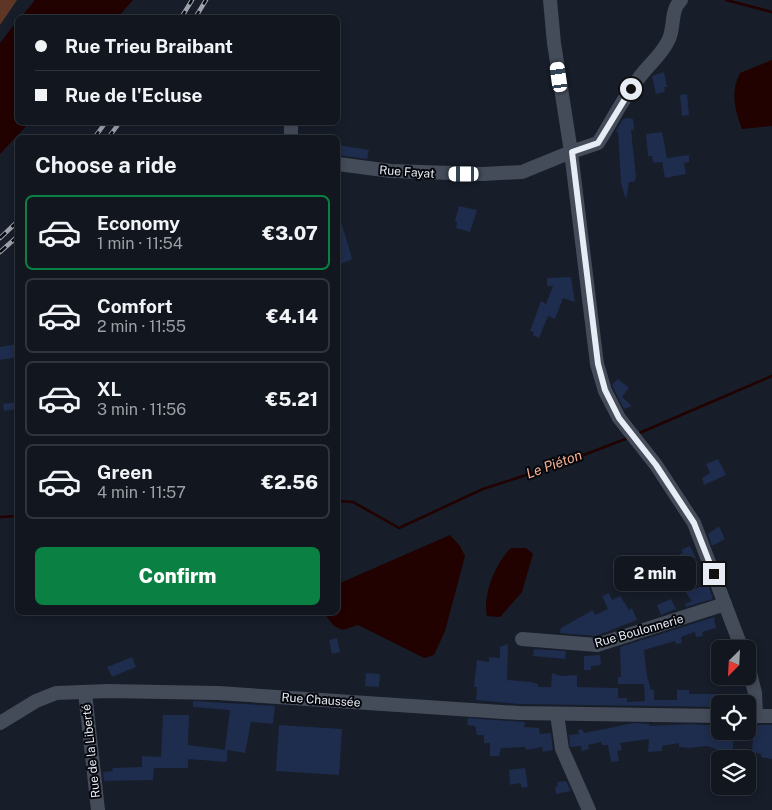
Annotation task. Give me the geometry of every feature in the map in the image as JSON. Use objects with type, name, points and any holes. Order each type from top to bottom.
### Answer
[{"type":"street","points":[[550,0],[556,63],[572,152],[598,364],[602,382],[610,400],[678,496],[694,523],[739,640]]},
{"type":"street","name":"Rue Fayat","points":[[340,164],[391,171],[484,174],[522,172],[598,143],[622,101],[640,76],[663,52],[671,34],[674,7],[682,0]]},
{"type":"street","name":"Rue Boulonnerie","points":[[522,638],[597,645],[726,604]]},
{"type":"street","name":"Rue Chaussée","points":[[0,723],[36,701],[56,693],[85,692],[189,692],[557,714],[711,716]]},
{"type":"street","name":"Rue de la Liberté","points":[[85,692],[98,810]]},
{"type":"street","points":[[557,714],[562,750],[589,810]]},
{"type":"street","points":[[756,716],[772,716]]},
{"type":"shaded area","points":[[0,0],[17,0],[0,25]]},
{"type":"shaded area","points":[[35,0],[133,0],[120,15],[23,15]]},
{"type":"shaded area","points":[[15,24],[15,125],[27,125],[18,135],[15,135],[15,138],[0,154],[0,43]]},
{"type":"shaded area","points":[[772,60],[772,126],[742,129],[737,115],[734,94],[740,73]]},
{"type":"shaded area","points":[[450,535],[460,546],[465,556],[445,631],[434,655],[424,658],[358,625],[343,630],[334,626],[326,615],[340,615],[340,583]]},
{"type":"shaded area","points":[[511,548],[526,548],[533,554],[522,592],[500,617],[487,616],[488,589],[495,570]]},
{"type":"building","points":[[664,72],[667,87],[664,87],[665,92],[656,94],[652,76]]},
{"type":"building","points":[[687,94],[689,115],[682,116],[680,95]]},
{"type":"building","points":[[623,119],[633,119],[634,130],[631,130],[636,177],[634,182],[629,182],[626,200],[621,183],[618,133],[616,131]]},
{"type":"building","points":[[662,132],[667,158],[689,155],[689,162],[684,163],[686,174],[665,178],[662,162],[653,163],[652,156],[648,156],[646,134]]},
{"type":"building","points":[[340,145],[369,150],[367,159],[340,155]]},
{"type":"building","points":[[459,206],[477,210],[470,232],[456,228],[457,222],[455,221]]},
{"type":"building","points":[[340,217],[352,259],[340,264]]},
{"type":"building","points":[[571,277],[575,302],[563,298],[555,319],[548,316],[539,338],[533,335],[534,332],[530,331],[541,301],[546,304],[553,286],[547,286],[547,278]]},
{"type":"building","points":[[15,344],[15,358],[0,360],[0,347]]},
{"type":"building","points":[[618,379],[629,388],[622,397],[632,406],[624,409],[612,385]]},
{"type":"building","points":[[15,402],[15,409],[4,411],[3,404]]},
{"type":"building","points":[[718,459],[726,475],[704,485],[702,478],[710,473],[706,464]]},
{"type":"building","points":[[719,526],[725,539],[712,546],[708,534]]},
{"type":"building","points":[[690,546],[696,558],[677,564],[674,557],[683,553],[681,550]]},
{"type":"building","points":[[688,584],[692,590],[708,584],[713,599],[686,607],[685,604],[692,601],[683,588]]},
{"type":"building","points":[[609,593],[612,600],[620,596],[629,610],[632,608],[637,620],[596,636],[560,633],[561,628],[593,610],[595,615],[608,609],[602,596]]},
{"type":"building","points":[[671,599],[676,609],[661,615],[657,605]]},
{"type":"building","points":[[714,617],[716,628],[702,632],[703,636],[696,637],[695,632],[681,637],[682,643],[676,644],[675,641],[644,650],[647,676],[651,690],[654,690],[654,700],[677,700],[677,690],[689,690],[689,694],[721,694],[711,695],[711,707],[519,704],[476,700],[477,687],[474,687],[477,660],[489,662],[489,657],[500,658],[500,647],[508,644],[507,680],[531,682],[538,684],[538,687],[551,687],[552,673],[561,676],[577,675],[577,687],[618,688],[618,698],[627,698],[627,702],[645,701],[644,684],[618,684],[618,677],[621,677],[620,647]]},
{"type":"building","points":[[337,638],[340,652],[332,654],[329,640]]},
{"type":"building","points":[[534,649],[566,651],[565,659],[533,656]]},
{"type":"building","points":[[600,655],[601,665],[591,666],[591,670],[584,670],[584,656]]},
{"type":"building","points":[[132,657],[136,667],[112,677],[107,667]]},
{"type":"building","points":[[366,673],[380,674],[379,687],[365,686]]},
{"type":"building","points":[[193,701],[275,706],[273,724],[251,722],[245,753],[227,750],[225,749],[230,710],[193,707]]},
{"type":"building","points":[[163,715],[189,715],[188,745],[227,750],[227,762],[188,759],[188,768],[154,768],[153,780],[104,781],[103,772],[113,771],[112,768],[142,767],[142,756],[161,757]]},
{"type":"building","points":[[468,718],[525,722],[524,727],[539,728],[540,734],[551,733],[553,750],[543,752],[542,747],[526,750],[525,747],[501,748],[499,756],[490,756],[490,743],[484,743],[484,735],[477,735],[475,726],[467,725]]},
{"type":"building","points":[[634,723],[649,724],[649,726],[691,724],[711,725],[711,740],[733,740],[733,750],[719,750],[707,746],[679,747],[679,743],[662,746],[662,751],[648,752],[649,739],[620,743],[622,750],[617,751],[619,761],[611,762],[608,745],[602,745],[601,742],[588,745],[589,749],[582,751],[581,746],[570,747],[569,735],[579,734],[578,730],[582,729],[584,733]]},
{"type":"building","points":[[279,725],[342,729],[339,775],[276,771]]},
{"type":"building","points":[[756,725],[772,725],[772,759],[761,757],[761,754],[756,753],[756,750],[752,750],[753,740],[756,740]]},
{"type":"building","points":[[525,768],[528,787],[522,788],[520,783],[510,785],[509,770]]},
{"type":"building","points":[[566,781],[571,791],[556,794],[555,787],[558,786],[557,782]]},
{"type":"waterway","name":"Le Piéton","points":[[726,0],[772,12]]},
{"type":"waterway","name":"Le Piéton","points":[[637,434],[772,376]]},
{"type":"waterway","name":"Le Piéton","points":[[340,501],[353,502],[399,528],[483,489],[560,464],[628,438]]},
{"type":"waterway","name":"Le Piéton","points":[[0,517],[15,516]]},
{"type":"railway","points":[[183,15],[192,0]]},
{"type":"railway","points":[[197,15],[206,0]]},
{"type":"railway","points":[[96,135],[104,125]]},
{"type":"railway","points":[[110,135],[118,125]]},
{"type":"railway","points":[[0,238],[15,224]]},
{"type":"railway","points":[[0,252],[15,239]]},
{"type":"route","points":[[631,89],[598,143],[572,152],[580,232],[598,364],[605,390],[619,418],[678,496],[694,523],[714,574]]}]
